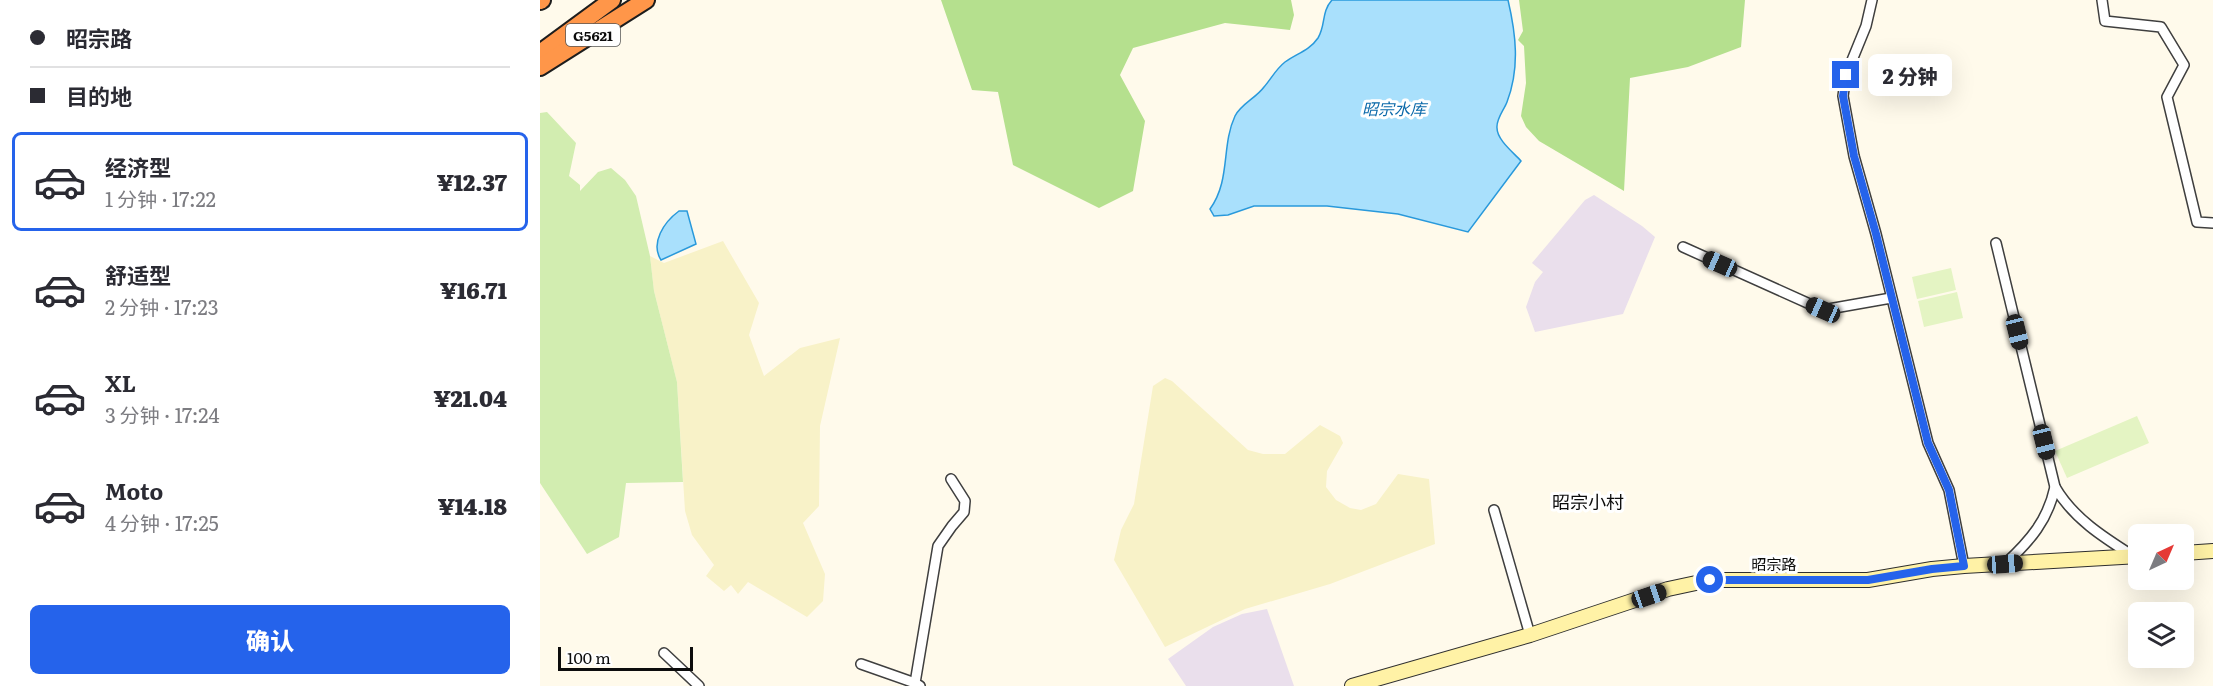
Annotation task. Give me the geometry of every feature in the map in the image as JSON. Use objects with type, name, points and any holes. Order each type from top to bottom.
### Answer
[{"type":"highway","name":"G5621","points":[[540,53],[612,0]]},
{"type":"highway","name":"G5621","points":[[540,67],[646,0]]},
{"type":"street","points":[[1872,0],[1866,26],[1846,75],[1843,96],[1854,156],[1928,443],[1949,490],[1964,566]]},
{"type":"street","points":[[2102,0],[2105,21],[2161,27],[2184,65],[2167,98],[2197,222],[2213,223]]},
{"type":"street","points":[[1996,243],[2055,487],[2063,501],[2075,513],[2100,534],[2128,551]]},
{"type":"street","points":[[1683,247],[1823,310],[1891,298]]},
{"type":"street","points":[[861,664],[917,684],[938,546],[964,512],[965,501],[951,479]]},
{"type":"street","points":[[2005,564],[2037,532],[2051,504],[2055,487]]},
{"type":"street","points":[[1494,510],[1530,635]]},
{"type":"street","points":[[2194,552],[2213,551]]},
{"type":"street","name":"昭宗路","points":[[1352,686],[1530,635],[1668,589],[1710,580],[1868,580],[1964,566],[2128,556]]},
{"type":"street","points":[[664,653],[699,686]]},
{"type":"shaded area","points":[[1594,195],[1655,237],[1623,314],[1535,332],[1526,307],[1535,282],[1543,272],[1532,263],[1585,200]]},
{"type":"shaded area","points":[[723,241],[759,303],[749,335],[764,376],[800,348],[840,338],[820,426],[819,506],[803,523],[825,574],[823,601],[807,617],[748,582],[738,594],[731,585],[724,591],[706,576],[714,565],[692,535],[685,511],[677,382],[654,291],[650,256],[664,263]]},
{"type":"shaded area","points":[[1165,378],[1172,381],[1248,450],[1263,454],[1285,454],[1320,425],[1340,436],[1343,443],[1327,471],[1326,487],[1336,500],[1350,508],[1361,510],[1376,504],[1398,474],[1429,479],[1435,544],[1330,584],[1245,609],[1165,647],[1114,560],[1121,530],[1134,504],[1153,386]]},
{"type":"shaded area","points":[[1267,609],[1294,686],[1186,686],[1168,659],[1213,627],[1242,614]]},
{"type":"green space","points":[[941,0],[1291,0],[1294,15],[1290,30],[1225,23],[1133,48],[1120,75],[1145,121],[1133,191],[1099,208],[1013,165],[998,92],[972,90]]},
{"type":"green space","points":[[1519,0],[1745,0],[1741,47],[1688,67],[1630,78],[1624,191],[1539,141],[1526,127],[1521,116],[1526,83],[1524,46],[1518,40],[1523,31]]},
{"type":"green space","points":[[547,112],[576,143],[569,176],[580,185],[580,191],[598,172],[611,168],[625,180],[636,196],[650,256],[654,291],[677,382],[683,482],[626,483],[619,537],[587,554],[540,483],[540,113]]},
{"type":"green space","points":[[1951,268],[1956,290],[1917,299],[1912,277]]},
{"type":"green space","points":[[1957,292],[1963,318],[1924,327],[1918,301]]},
{"type":"green space","points":[[2137,416],[2149,443],[2067,478],[2055,451]]},
{"type":"water","name":"昭宗水库","points":[[1332,0],[1508,0],[1515,38],[1514,76],[1497,128],[1503,142],[1521,161],[1468,232],[1398,214],[1327,206],[1254,206],[1228,215],[1214,216],[1210,209],[1221,186],[1228,139],[1235,116],[1261,91],[1282,65],[1315,42],[1320,33],[1326,9]]},
{"type":"water","points":[[679,211],[687,211],[696,244],[661,260],[657,247],[660,233]]},
{"type":"district","name":"昭宗小村","points":[[1588,501]]},
{"type":"route","points":[[1710,580],[1868,580],[1964,566],[1949,490],[1928,443],[1876,234],[1854,156],[1843,96],[1846,75]]}]
